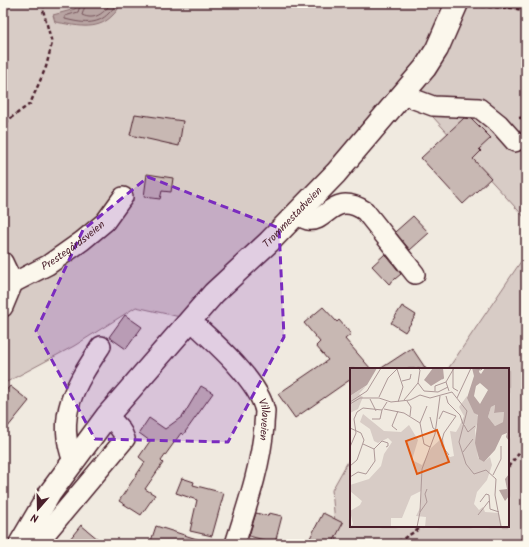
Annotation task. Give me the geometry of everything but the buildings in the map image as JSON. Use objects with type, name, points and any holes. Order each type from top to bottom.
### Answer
[{"type":"main road","name":"Trommestadveien","points":[[20,544],[50,493],[107,416],[214,293],[296,215],[336,173],[425,68],[462,4]]},
{"type":"street","points":[[406,91],[414,99],[433,106],[479,108],[499,124],[515,142]]},
{"type":"street","name":"Prestegårdsveien","points":[[14,283],[48,265],[82,241],[105,222],[123,197]]},
{"type":"street","points":[[296,215],[308,220],[316,219],[339,205],[349,204],[357,206],[365,211],[414,274]]},
{"type":"street","points":[[3,262],[14,283],[3,307]]},
{"type":"street","name":"Villaveien","points":[[190,320],[242,372],[256,390],[265,411],[262,442],[245,513],[235,544]]},
{"type":"street","points":[[73,461],[66,440],[68,408],[78,384],[101,346]]},
{"type":"street","points":[[37,544],[125,439],[123,433],[114,421],[107,416]]},
{"type":"path","points":[[3,130],[8,120],[30,104],[46,67],[52,43],[43,10],[46,3]]},
{"type":"path","points":[[462,4],[514,8],[526,11]]},
{"type":"path","points":[[509,467],[526,445]]},
{"type":"path","points":[[391,544],[396,543],[422,527]]},
{"type":"highlighted area","points":[[148,177],[279,228],[284,337],[228,442],[95,439],[36,331],[83,230]]},
{"type":"shaded area","points":[[3,3],[526,3],[526,219],[412,94],[189,319],[136,307],[74,346],[3,384]]},
{"type":"shaded area","points":[[526,254],[526,544],[337,544],[332,490],[350,458],[350,527],[509,527],[509,368],[449,368]]},
{"type":"water","points":[[77,3],[120,3],[118,9],[113,15],[106,21],[99,24],[92,26],[78,26],[55,22],[53,15],[75,9]]}]
